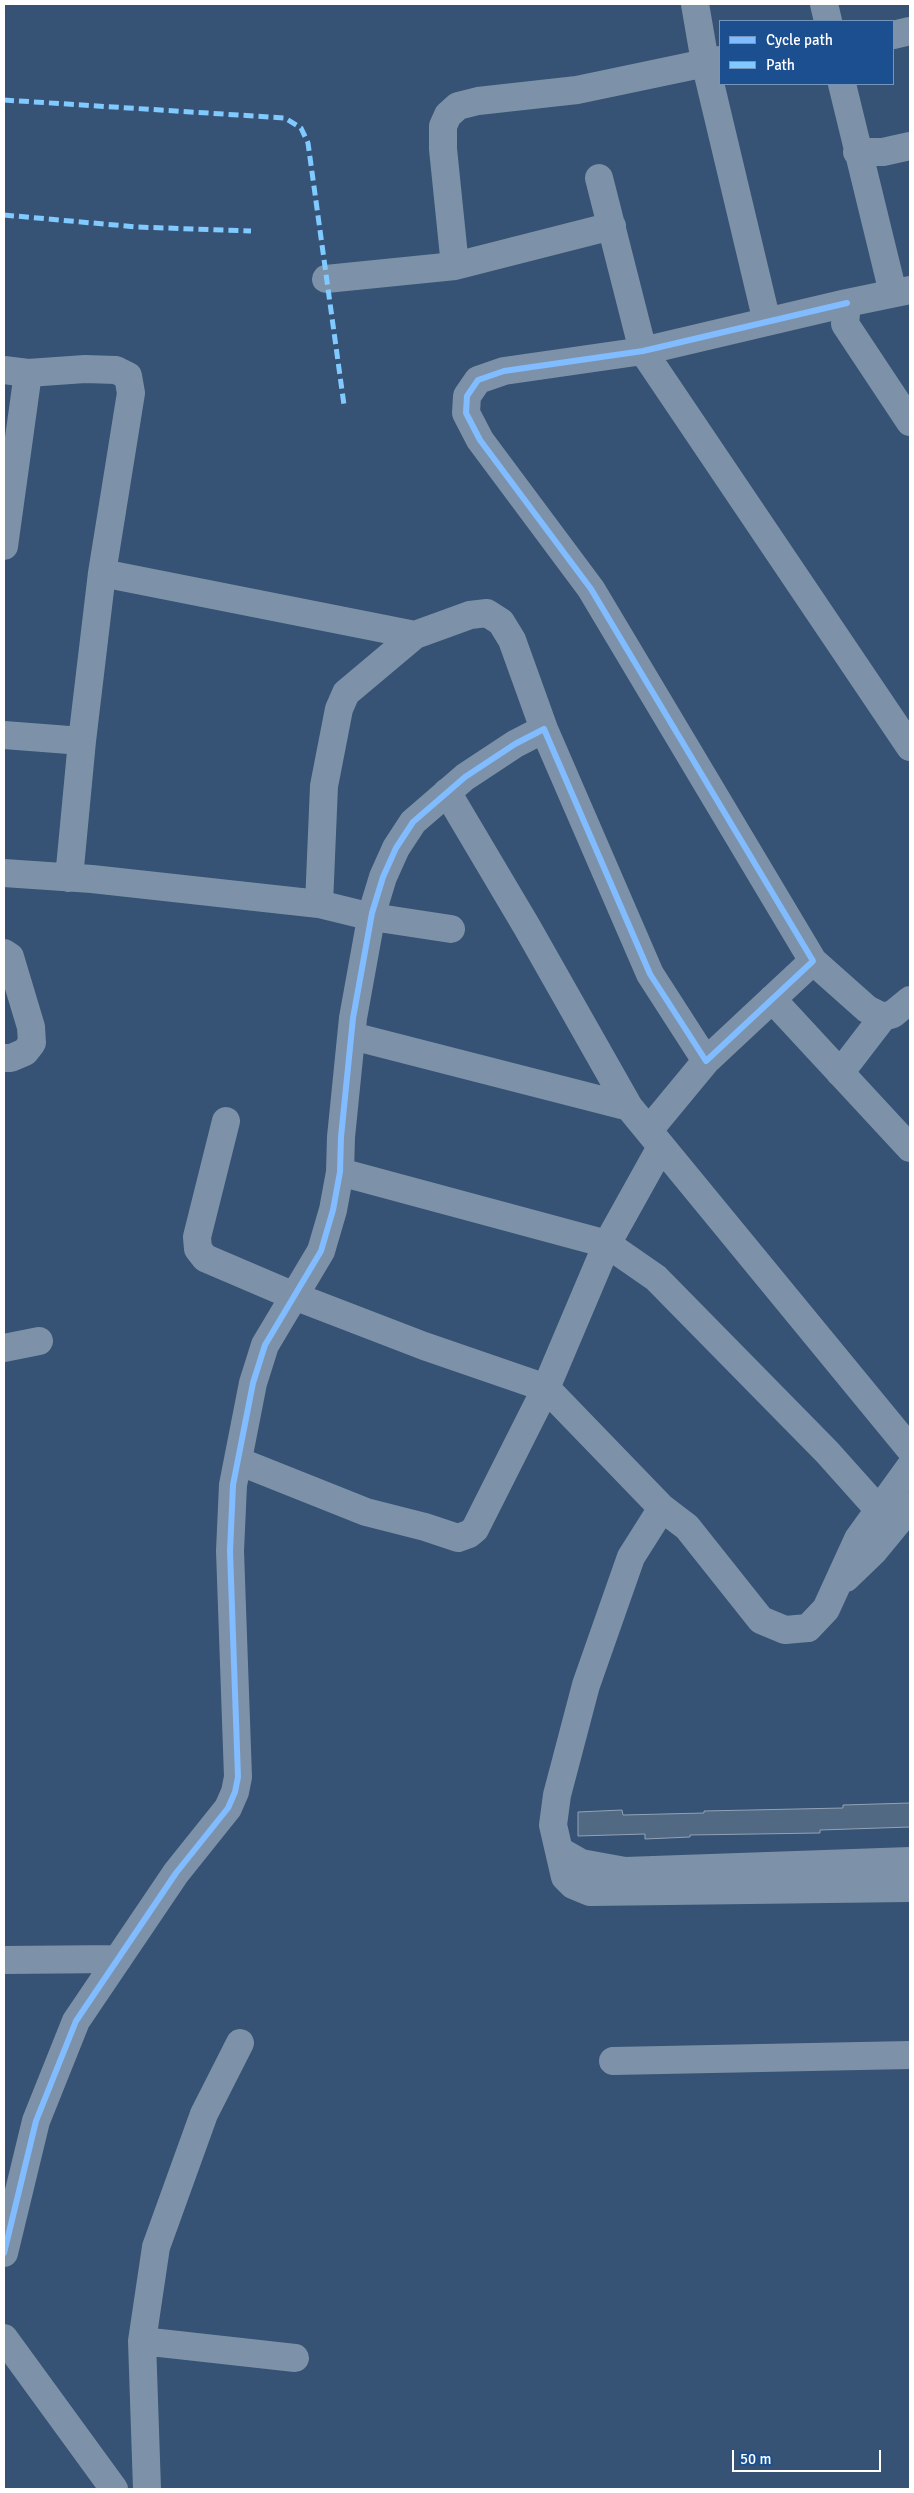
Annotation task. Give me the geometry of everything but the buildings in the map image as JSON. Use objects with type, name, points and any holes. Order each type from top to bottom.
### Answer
[{"type":"street","points":[[695,4],[713,61],[766,322]]},
{"type":"street","points":[[824,4],[828,20]]},
{"type":"street","points":[[894,34],[910,31]]},
{"type":"street","points":[[456,266],[443,149],[443,126],[448,115],[458,106],[478,101],[577,90],[713,61]]},
{"type":"street","points":[[842,85],[857,152],[902,292],[846,303],[644,351],[504,371],[478,380],[467,396],[466,413],[480,440],[591,589],[813,961],[867,1010],[882,1017]]},
{"type":"street","points":[[857,152],[883,152],[910,146]]},
{"type":"street","points":[[598,178],[644,351],[910,747]]},
{"type":"street","points":[[326,279],[456,266],[612,226]]},
{"type":"street","points":[[846,303],[845,324],[910,422]]},
{"type":"street","points":[[4,546],[16,372],[93,369],[116,370],[128,376],[131,393],[130,410],[102,573],[82,741],[70,878]]},
{"type":"street","points":[[102,573],[415,635]]},
{"type":"street","points":[[319,904],[324,786],[339,710],[346,693],[415,635],[487,613],[501,622],[512,640],[544,728],[650,974],[706,1061]]},
{"type":"street","points":[[4,2253],[36,2121],[76,2021],[176,1873],[228,1808],[235,1792],[238,1767],[230,1551],[233,1485],[253,1383],[265,1345],[321,1251],[333,1210],[340,1172],[341,1137],[352,1036],[372,917],[383,877],[396,848],[413,822],[447,792],[515,744],[544,728]]},
{"type":"street","points":[[4,735],[82,741]]},
{"type":"street","points":[[447,792],[528,927],[630,1107],[910,1449]]},
{"type":"street","points":[[4,873],[319,904],[372,917],[451,929]]},
{"type":"street","points":[[4,953],[10,957],[30,1027],[32,1043],[25,1052],[11,1058],[4,1058]]},
{"type":"street","points":[[238,1461],[366,1512],[426,1527],[458,1538],[475,1530],[546,1388],[607,1244],[655,1139],[706,1061],[813,961]]},
{"type":"street","points":[[772,999],[910,1148]]},
{"type":"street","points":[[840,1073],[882,1017],[893,1014],[910,1000]]},
{"type":"street","points":[[352,1036],[630,1107]]},
{"type":"street","points":[[226,1121],[197,1237],[198,1249],[205,1258],[294,1296],[424,1346],[546,1388],[662,1508],[686,1527],[761,1620],[785,1630],[808,1628],[826,1608],[858,1539],[910,1467]]},
{"type":"street","points":[[340,1172],[607,1244],[656,1278],[827,1452],[878,1509]]},
{"type":"street","points":[[4,1348],[39,1341]]},
{"type":"street","points":[[835,1589],[873,1552],[910,1507]]},
{"type":"street","points":[[662,1508],[631,1557],[586,1685],[557,1795],[553,1825],[565,1877],[573,1886],[590,1892],[910,1888]]},
{"type":"street","points":[[560,1851],[581,1863],[625,1871],[910,1861]]},
{"type":"street","points":[[4,1960],[118,1959]]},
{"type":"street","points":[[148,2489],[142,2341],[156,2247],[204,2114],[240,2043]]},
{"type":"street","points":[[613,2061],[910,2055]]},
{"type":"street","points":[[4,2338],[114,2489]]},
{"type":"street","points":[[142,2341],[295,2358]]},
{"type":"marked path","points":[[4,100],[285,118],[301,128],[308,143],[344,405]]},
{"type":"marked path","points":[[4,215],[137,227],[251,231]]},
{"type":"cycle path","points":[[4,2253],[36,2121],[76,2021],[176,1873],[228,1808],[235,1792],[238,1777],[230,1551],[233,1485],[253,1383],[265,1345],[321,1251],[333,1210],[340,1172],[341,1137],[353,1018],[372,913],[383,877],[396,848],[413,822],[465,777],[515,744],[544,729],[650,974],[706,1061],[813,961],[591,589],[480,440],[466,413],[467,396],[478,380],[504,371],[643,351],[847,303]]}]
